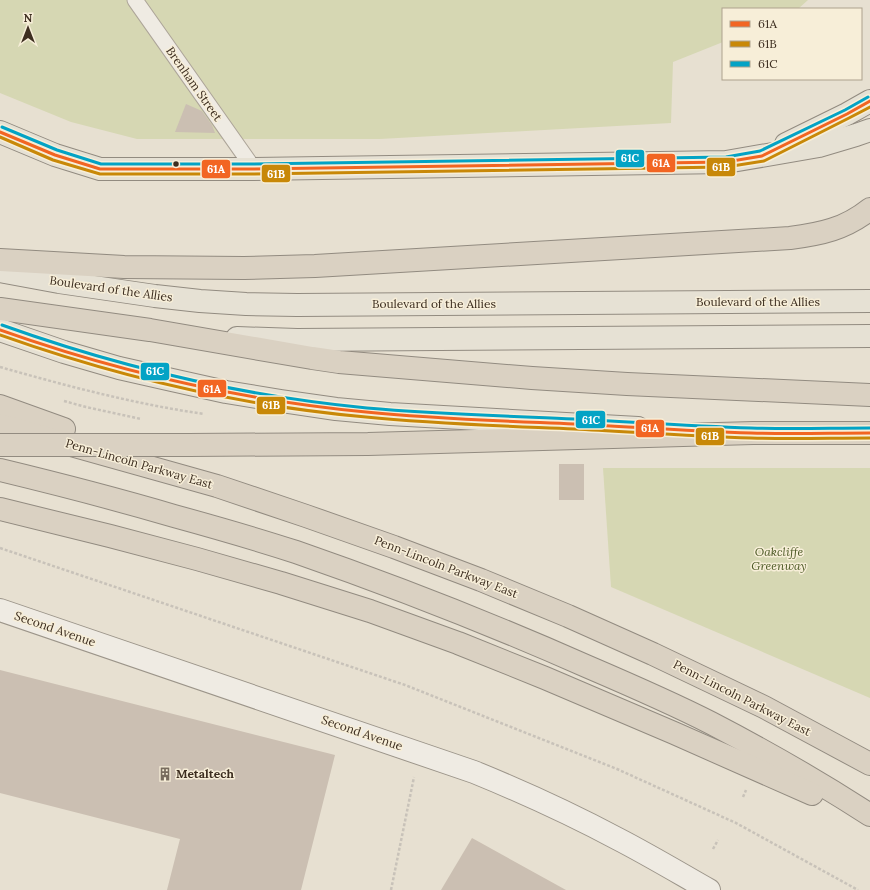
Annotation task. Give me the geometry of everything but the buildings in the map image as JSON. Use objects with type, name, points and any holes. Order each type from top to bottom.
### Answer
[{"type":"highway","points":[[0,260],[171,268],[244,268],[323,265],[798,237],[827,232],[846,225],[870,209]]},
{"type":"highway","points":[[0,309],[150,330],[339,362],[532,378],[627,384],[870,395]]},
{"type":"highway","points":[[0,406],[217,486]]},
{"type":"highway","name":"Penn-Lincoln Parkway East","points":[[0,425],[217,486],[394,546],[568,616],[653,654],[750,701],[870,764]]},
{"type":"highway","points":[[0,445],[368,444],[753,433],[870,433]]},
{"type":"highway","points":[[0,470],[119,500],[294,552],[381,582],[467,615],[630,685],[710,723],[782,762],[870,815]]},
{"type":"highway","points":[[0,509],[110,536],[281,583],[458,643],[674,733],[802,789],[870,823]]},
{"type":"main road","points":[[762,156],[870,101]]},
{"type":"main road","points":[[0,132],[55,155],[100,169],[254,169],[726,162],[819,146],[856,136],[870,130]]},
{"type":"main road","name":"Boulevard of the Allies","points":[[0,271],[59,282],[155,296],[246,304],[870,302]]},
{"type":"main road","points":[[0,330],[71,354],[119,368],[226,392],[336,409],[450,418],[753,433]]},
{"type":"main road","points":[[150,330],[197,336],[297,340],[870,336]]},
{"type":"main road","name":"Second Avenue","points":[[0,610],[474,772],[572,815],[709,890]]},
{"type":"lane","name":"Brenham Street","points":[[135,0],[254,169]]},
{"type":"path","points":[[57,399],[86,407],[147,420]]},
{"type":"path","points":[[0,548],[405,685],[617,769],[736,823],[858,890]]},
{"type":"path","points":[[392,890],[413,782]]},
{"type":"path","points":[[743,797],[745,792]]},
{"type":"path","points":[[713,849],[718,840]]},
{"type":"green space","points":[[0,0],[808,0],[799,8],[722,8],[722,42],[673,62],[671,123],[380,139],[137,139],[71,122],[0,93]]},
{"type":"green space","name":"Oakcliffe Greenway","points":[[603,468],[870,468],[870,698],[611,587]]},
{"type":"transit line","name":"61C","points":[[2,127],[57,150],[101,164],[254,164],[726,157],[760,151],[845,110],[868,97]]},
{"type":"transit line","name":"61A","points":[[0,132],[55,155],[100,169],[254,169],[726,162],[762,156],[870,101]]},
{"type":"transit line","name":"61B","points":[[0,137],[53,160],[100,174],[254,174],[726,167],[764,161],[870,107]]},
{"type":"transit line","name":"61C","points":[[2,325],[136,367],[228,388],[321,403],[419,412],[707,426],[766,428],[870,428]]},
{"type":"transit line","name":"61A","points":[[0,330],[89,359],[180,382],[226,392],[319,407],[444,418],[707,431],[766,433],[870,433]]},
{"type":"transit line","name":"61B","points":[[0,335],[89,364],[180,388],[319,412],[444,423],[707,436],[766,438],[870,438]]},
{"type":"place","name":"Metaltech","points":[[165,774]]}]
